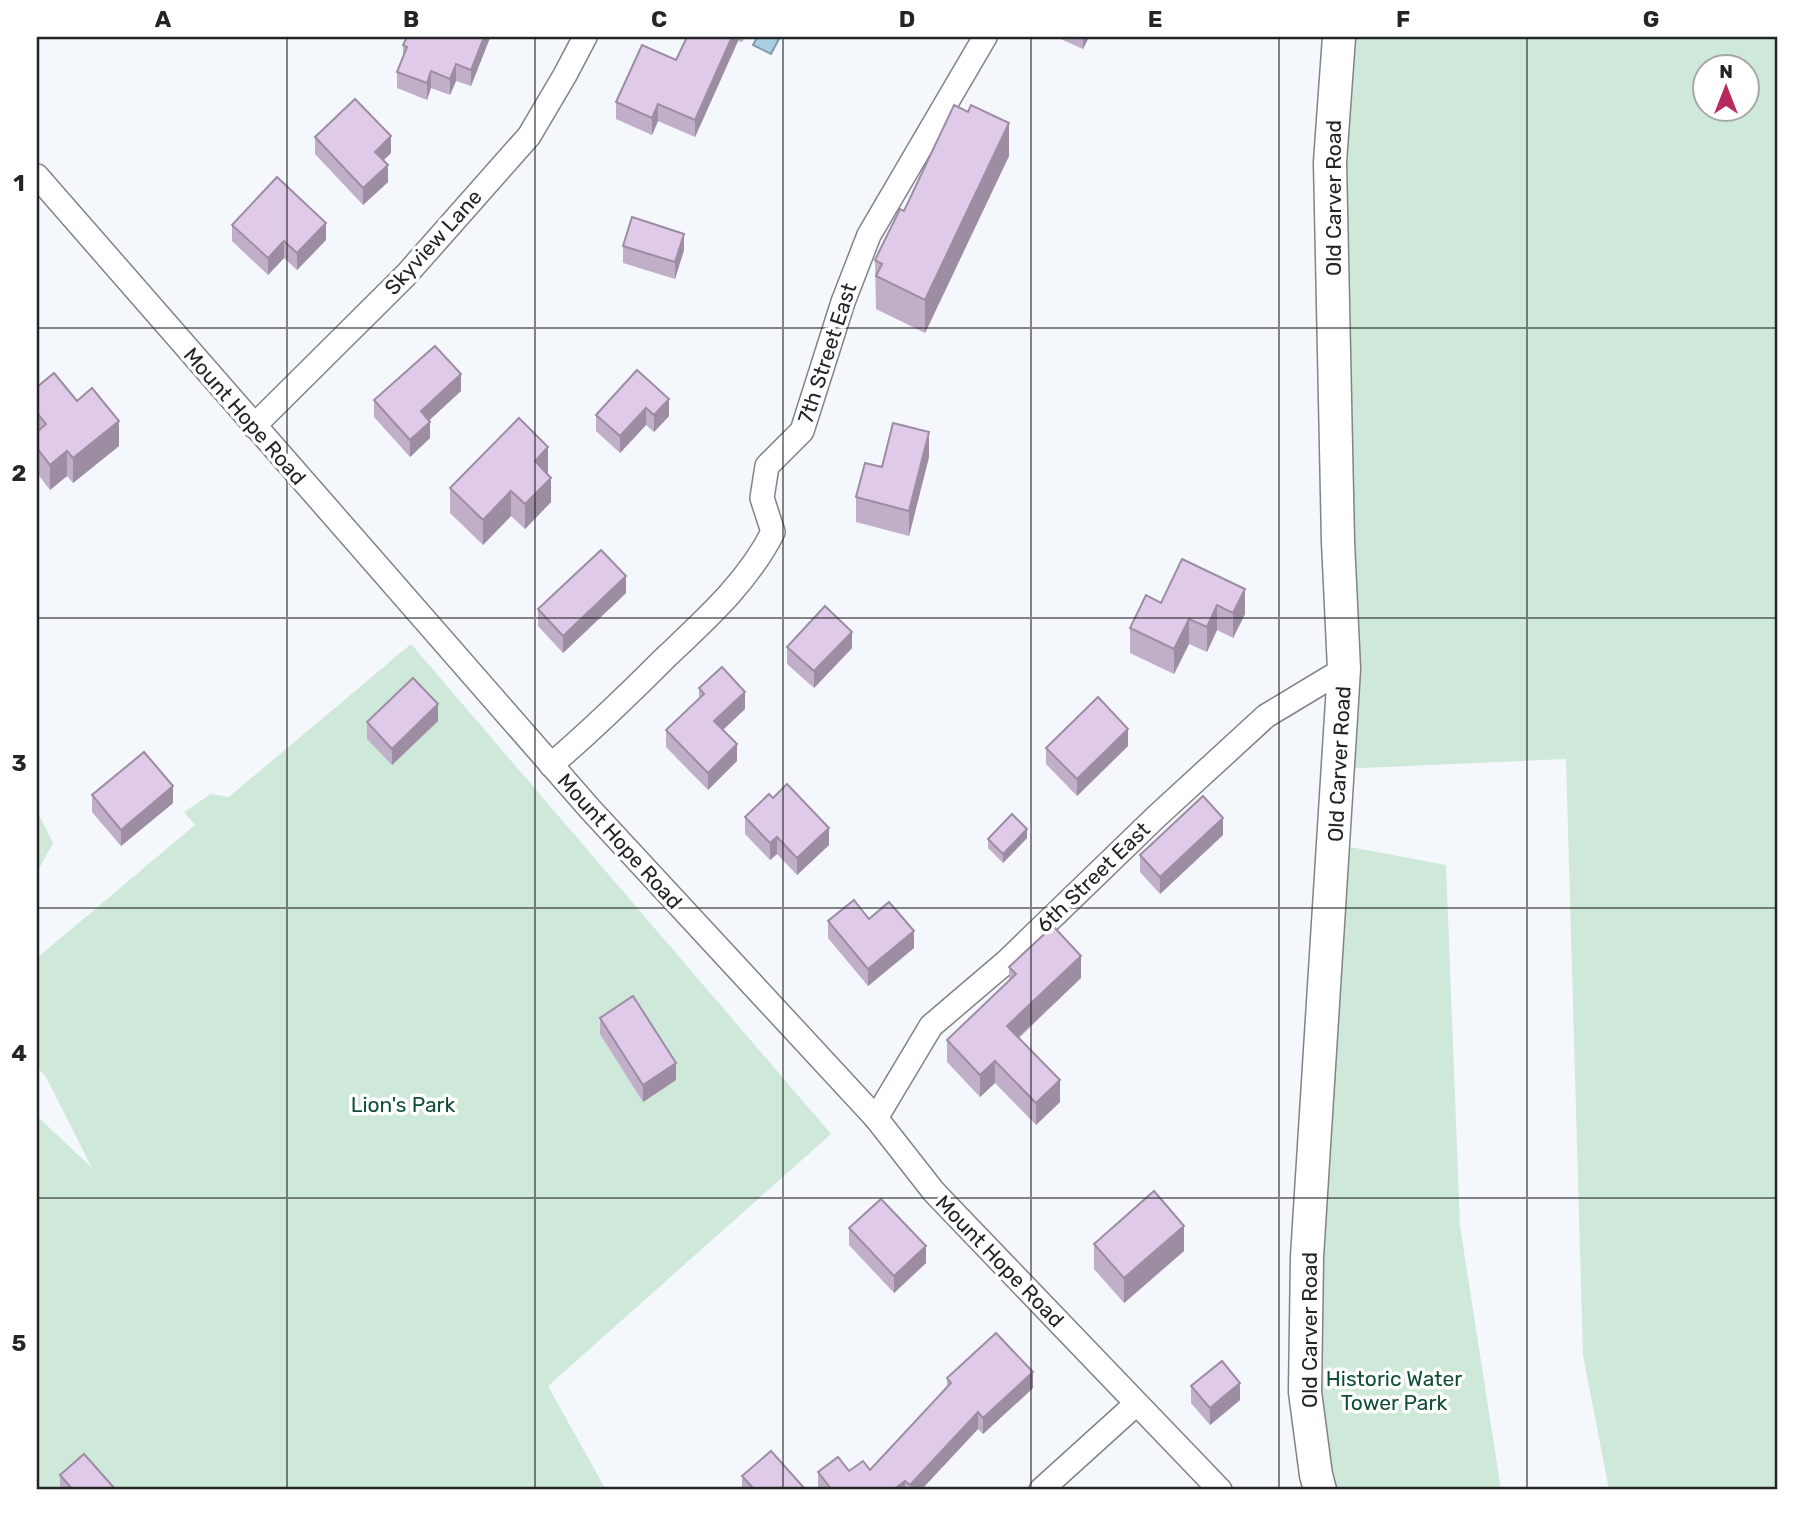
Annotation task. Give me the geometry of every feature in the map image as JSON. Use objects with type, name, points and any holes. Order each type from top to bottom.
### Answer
[{"type":"street","name":"Skyview Lane","points":[[254,426],[406,275],[528,136],[565,75],[584,37]]},
{"type":"street","name":"7th Street East","points":[[551,765],[583,738],[726,599],[762,554],[773,532],[762,498],[768,466],[802,431],[843,302],[869,235],[985,37]]},
{"type":"street","name":"Old Carver Road","points":[[1320,1490],[1305,1392],[1307,1257],[1344,669],[1338,542],[1331,162],[1339,37]]},
{"type":"street","name":"Mount Hope Road","points":[[37,176],[551,765],[876,1118],[934,1192],[1220,1490]]},
{"type":"street","name":"6th Street East","points":[[876,1118],[931,1026],[1006,962],[1157,816],[1266,716],[1344,669]]},
{"type":"street","points":[[1041,1490],[1136,1404]]},
{"type":"green space","points":[[1339,37],[1777,37],[1777,1490],[1609,1490],[1583,1355],[1566,759],[1339,769]]},
{"type":"green space","name":"Lion's Park","points":[[411,644],[831,1134],[548,1386],[606,1490],[37,1490],[37,1116],[92,1168],[46,1077],[37,1067],[37,958],[195,825],[184,812],[211,794],[229,797]]},
{"type":"green space","points":[[37,811],[53,843],[37,872]]},
{"type":"green space","name":"Historic Water Tower Park","points":[[1334,844],[1446,865],[1460,1226],[1501,1490],[1325,1490],[1305,1392]]},
{"type":"water","points":[[757,37],[780,37],[771,54],[753,45]]},
{"type":"building","points":[[407,37],[484,37],[471,70],[456,64],[450,79],[431,71],[427,83],[397,72],[407,47],[403,45]]},
{"type":"building","points":[[687,37],[732,37],[695,120],[658,104],[652,118],[616,102],[642,45],[676,60]]},
{"type":"building","points":[[355,99],[391,136],[375,152],[388,165],[363,188],[315,137]]},
{"type":"building","points":[[954,105],[968,112],[971,105],[1009,123],[925,300],[876,276],[882,264],[875,260],[900,209],[904,211]]},
{"type":"building","points":[[277,177],[326,223],[297,253],[284,241],[268,258],[232,225]]},
{"type":"building","points":[[632,217],[684,234],[675,262],[623,246]]},
{"type":"building","points":[[435,346],[461,374],[421,411],[430,422],[410,440],[374,400]]},
{"type":"building","points":[[637,370],[669,399],[654,415],[646,408],[620,436],[596,415]]},
{"type":"building","points":[[54,373],[77,401],[92,388],[119,421],[73,458],[67,451],[50,465],[37,448],[37,432],[46,424],[37,413],[37,387]]},
{"type":"building","points":[[519,418],[548,447],[535,461],[551,478],[525,504],[511,491],[483,520],[450,488]]},
{"type":"building","points":[[893,423],[929,432],[909,511],[856,497],[865,463],[882,467]]},
{"type":"building","points":[[601,550],[626,576],[563,636],[538,609]]},
{"type":"building","points":[[1182,559],[1245,589],[1233,613],[1217,605],[1207,627],[1189,619],[1174,649],[1130,628],[1146,595],[1161,603]]},
{"type":"building","points":[[825,606],[852,632],[814,671],[787,647]]},
{"type":"building","points":[[722,667],[745,692],[714,721],[737,744],[708,773],[666,730],[704,694],[699,688]]},
{"type":"building","points":[[413,678],[438,704],[392,749],[367,722]]},
{"type":"building","points":[[1098,697],[1128,729],[1077,779],[1046,748]]},
{"type":"building","points":[[144,752],[173,786],[121,830],[92,795]]},
{"type":"building","points":[[787,784],[829,828],[797,858],[777,837],[770,843],[745,817],[769,794],[773,798]]},
{"type":"building","points":[[1203,796],[1223,818],[1160,877],[1140,855]]},
{"type":"building","points":[[1012,814],[1027,829],[1003,854],[988,839]]},
{"type":"building","points":[[854,900],[869,919],[889,902],[914,931],[868,969],[828,921]]},
{"type":"building","points":[[1053,926],[1081,956],[1007,1026],[1060,1080],[1036,1103],[995,1061],[980,1075],[947,1040],[1016,974],[1009,967]]},
{"type":"building","points":[[633,996],[676,1063],[643,1085],[600,1018]]},
{"type":"building","points":[[1154,1191],[1184,1226],[1124,1278],[1094,1244]]},
{"type":"building","points":[[881,1199],[926,1246],[894,1276],[849,1228]]},
{"type":"building","points":[[996,1333],[1033,1372],[983,1418],[978,1412],[910,1485],[905,1481],[893,1490],[832,1490],[818,1472],[838,1457],[849,1471],[863,1461],[870,1470],[951,1383],[947,1378]]},
{"type":"building","points":[[1222,1361],[1240,1383],[1210,1408],[1191,1386]]},
{"type":"building","points":[[771,1451],[806,1490],[755,1490],[742,1476]]},
{"type":"building","points":[[84,1454],[116,1490],[73,1490],[60,1475]]}]
